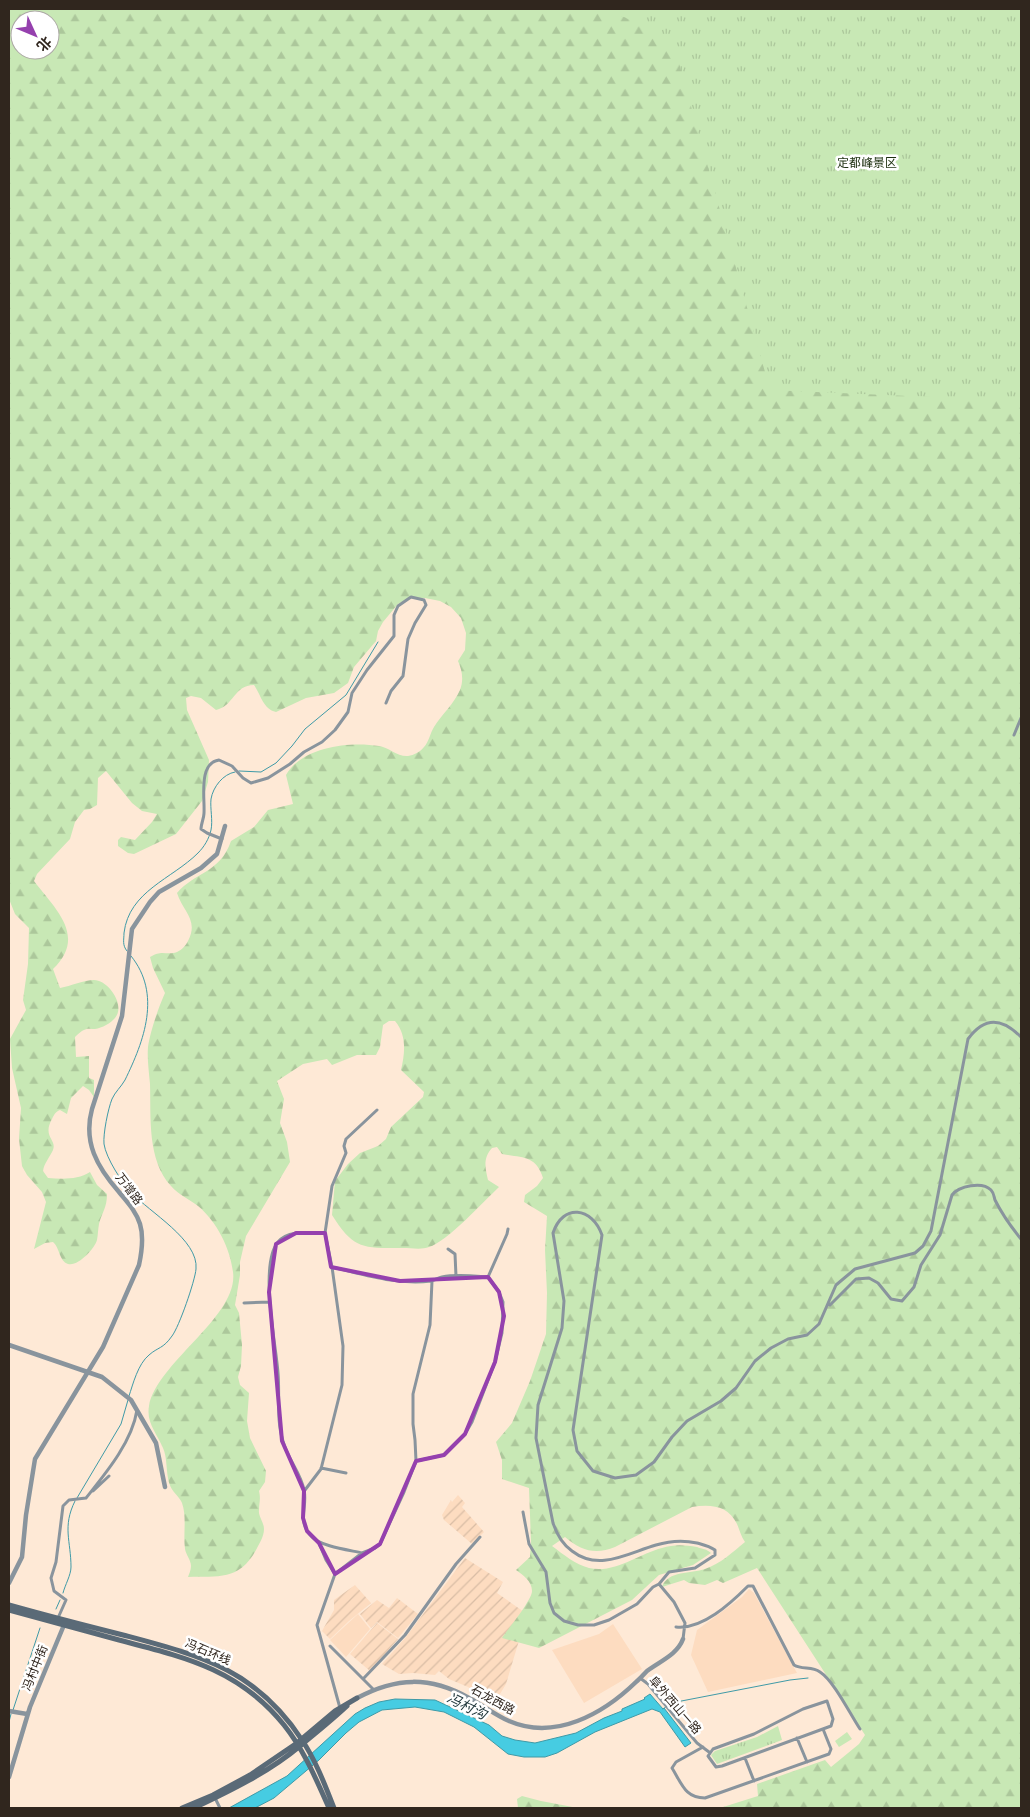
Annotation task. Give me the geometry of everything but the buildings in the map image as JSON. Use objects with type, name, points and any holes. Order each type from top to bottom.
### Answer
[{"type":"main road","name":"冯石环线","points":[[9,1605],[181,1651],[216,1664],[248,1683],[262,1694],[281,1714],[300,1743],[304,1756],[315,1769],[334,1808]]},
{"type":"main road","name":"冯石环线","points":[[9,1610],[188,1658],[216,1670],[243,1686],[259,1699],[309,1752],[329,1808]]},
{"type":"main road","name":"石龙西路","points":[[300,1743],[340,1708],[357,1698]]},
{"type":"main road","name":"石龙西路","points":[[194,1808],[300,1743],[357,1698]]},
{"type":"main road","name":"石龙西路","points":[[182,1808],[214,1796]]},
{"type":"street","points":[[222,839],[201,829],[204,816],[205,772],[213,762],[219,760],[228,763],[251,783],[268,778],[290,764],[304,752],[322,742],[335,730],[348,712],[352,693],[366,670],[394,636],[394,615],[398,606],[410,597],[424,600],[426,606],[415,623],[408,639],[403,676],[391,692],[386,703]]},
{"type":"street","points":[[1014,735],[1021,718]]},
{"type":"street","name":"万增路","points":[[9,1584],[22,1557],[35,1460],[103,1347],[139,1265],[142,1253],[143,1236],[140,1222],[134,1210],[98,1163],[88,1136],[90,1115],[122,1016],[132,929],[159,892],[201,868],[217,854],[225,826]]},
{"type":"street","points":[[523,1512],[529,1544],[546,1572],[550,1603],[554,1612],[564,1621],[578,1625],[594,1625],[609,1620],[637,1604],[669,1572],[695,1568],[715,1555],[715,1550],[709,1546],[680,1541],[657,1544],[611,1560],[592,1560],[583,1558],[569,1549],[557,1535],[553,1524],[536,1438],[538,1405],[562,1328],[564,1301],[553,1233],[556,1223],[562,1216],[582,1213],[590,1216],[600,1227],[602,1235],[573,1430],[577,1451],[593,1471],[615,1478],[636,1475],[654,1462],[672,1437],[687,1421],[721,1401],[736,1388],[755,1361],[771,1348],[788,1339],[807,1335],[819,1324],[836,1285],[854,1269],[915,1253],[923,1246],[931,1231],[968,1039],[977,1028],[989,1022],[1002,1023],[1021,1037]]},
{"type":"street","points":[[304,1491],[321,1468],[339,1401],[343,1367],[343,1346],[332,1267],[325,1233],[332,1186],[346,1153],[344,1146],[346,1139],[376,1110]]},
{"type":"street","points":[[827,1307],[856,1279],[869,1278],[878,1282],[891,1299],[902,1301],[914,1287],[921,1265],[940,1235],[952,1195],[956,1190],[964,1187],[986,1186],[992,1191],[996,1201],[1021,1240]]},
{"type":"street","points":[[488,1277],[508,1229]]},
{"type":"street","points":[[325,1233],[296,1233],[280,1240],[276,1244],[271,1264],[270,1302],[278,1374],[282,1441],[304,1491],[302,1518],[307,1531],[319,1543],[362,1553]]},
{"type":"street","points":[[448,1249],[454,1254],[456,1276]]},
{"type":"street","points":[[332,1267],[380,1279],[400,1281],[432,1281],[456,1276],[488,1277]]},
{"type":"street","points":[[416,1461],[444,1455],[465,1434],[472,1422],[495,1362],[502,1333],[503,1302],[499,1292],[488,1277]]},
{"type":"street","points":[[340,1708],[317,1625],[336,1574],[362,1553],[375,1548],[383,1540],[416,1461],[413,1394],[430,1325],[432,1281]]},
{"type":"street","points":[[244,1303],[270,1302]]},
{"type":"street","points":[[9,1345],[102,1377],[122,1392],[135,1407],[156,1442],[165,1487]]},
{"type":"street","points":[[89,1494],[116,1456],[134,1424],[135,1407]]},
{"type":"street","points":[[321,1468],[346,1473]]},
{"type":"street","points":[[58,1619],[66,1600],[54,1591],[51,1578],[56,1562],[62,1506],[69,1500],[86,1498],[109,1476]]},
{"type":"street","points":[[363,1679],[405,1635],[456,1564],[480,1537]]},
{"type":"street","points":[[319,1543],[326,1560],[336,1574]]},
{"type":"street","points":[[659,1584],[674,1602],[685,1623],[683,1639]]},
{"type":"street","points":[[676,1627],[685,1627],[710,1619],[748,1586],[753,1586],[794,1665],[800,1668],[816,1670],[823,1674],[835,1688],[860,1729]]},
{"type":"street","name":"冯村中街","points":[[9,1777],[27,1714],[64,1625]]},
{"type":"street","name":"石龙西路","points":[[357,1698],[373,1689],[408,1681],[437,1684],[468,1697],[509,1721],[528,1726],[548,1728],[568,1725],[591,1715],[626,1692],[646,1672],[680,1648],[683,1639]]},
{"type":"street","points":[[330,1646],[373,1689]]},
{"type":"street","name":"阜外西山一路","points":[[640,1678],[697,1743],[709,1752],[710,1761],[716,1767],[745,1758]]},
{"type":"street","points":[[709,1752],[754,1734],[803,1709],[827,1701],[833,1719],[832,1724],[745,1758],[754,1781]]},
{"type":"street","points":[[9,1711],[27,1714]]},
{"type":"street","points":[[702,1747],[676,1762],[672,1768],[691,1797],[705,1798],[828,1754],[830,1749],[823,1729]]},
{"type":"street","points":[[797,1738],[807,1762]]},
{"type":"street","points":[[214,1796],[220,1807]]},
{"type":"highlighted area","points":[[296,1233],[325,1233],[331,1267],[400,1281],[488,1277],[499,1292],[504,1316],[495,1362],[465,1434],[444,1455],[416,1461],[380,1544],[335,1574],[319,1543],[307,1531],[303,1518],[304,1491],[282,1441],[269,1292],[276,1244]]},
{"type":"shaded area","points":[[458,1495],[465,1503],[462,1507],[484,1532],[472,1544],[444,1520],[442,1515],[451,1500],[452,1502]]},
{"type":"shaded area","points":[[465,1558],[503,1582],[497,1593],[527,1614],[506,1684],[494,1704],[468,1687],[449,1679],[439,1671],[435,1675],[399,1674],[382,1664],[406,1637]]},
{"type":"shaded area","points":[[355,1585],[371,1603],[330,1639],[322,1631],[334,1610],[334,1600]]},
{"type":"shaded area","points":[[749,1589],[754,1593],[797,1673],[708,1692],[691,1655],[697,1630],[742,1597]]},
{"type":"shaded area","points":[[397,1598],[418,1614],[398,1638],[377,1622],[371,1628],[360,1614],[377,1600],[389,1608]]},
{"type":"shaded area","points":[[358,1614],[370,1629],[346,1657],[330,1640]]},
{"type":"shaded area","points":[[377,1623],[398,1639],[370,1671],[350,1654]]},
{"type":"shaded area","points":[[613,1624],[642,1669],[584,1703],[552,1650],[599,1634]]},
{"type":"green space","points":[[9,9],[1021,9],[1021,1808],[720,1808],[758,1796],[757,1784],[825,1760],[831,1767],[859,1744],[865,1735],[757,1568],[723,1583],[717,1580],[705,1585],[689,1583],[684,1580],[662,1587],[669,1578],[675,1575],[699,1571],[716,1564],[745,1542],[733,1518],[724,1509],[718,1507],[692,1507],[615,1547],[601,1551],[577,1546],[565,1537],[552,1546],[570,1559],[589,1568],[599,1569],[617,1566],[653,1551],[671,1546],[697,1547],[711,1553],[693,1565],[659,1575],[632,1600],[539,1648],[502,1638],[524,1607],[532,1591],[529,1581],[516,1570],[530,1557],[529,1488],[502,1479],[502,1460],[496,1442],[512,1423],[530,1381],[546,1334],[545,1250],[547,1216],[524,1202],[525,1195],[537,1186],[543,1178],[532,1161],[522,1157],[502,1154],[497,1147],[492,1148],[486,1159],[486,1171],[488,1180],[499,1187],[455,1230],[437,1244],[423,1248],[378,1248],[361,1245],[347,1235],[332,1215],[335,1181],[348,1164],[360,1153],[378,1146],[386,1139],[391,1127],[423,1097],[424,1092],[401,1070],[404,1044],[402,1032],[395,1021],[389,1021],[383,1025],[380,1047],[376,1055],[357,1055],[332,1065],[327,1059],[303,1064],[277,1081],[284,1099],[280,1123],[287,1142],[290,1162],[246,1236],[240,1262],[240,1275],[235,1305],[239,1313],[242,1345],[241,1366],[238,1377],[240,1385],[249,1393],[247,1421],[250,1438],[266,1471],[265,1482],[259,1491],[259,1512],[264,1532],[260,1543],[249,1560],[235,1572],[218,1576],[188,1577],[191,1566],[185,1549],[185,1520],[182,1503],[169,1483],[164,1451],[148,1412],[155,1389],[166,1373],[224,1305],[231,1289],[233,1272],[226,1245],[217,1228],[205,1212],[171,1186],[163,1176],[154,1151],[148,1047],[155,1019],[165,993],[150,957],[158,953],[177,952],[185,946],[192,927],[189,916],[177,893],[184,886],[214,866],[226,852],[231,841],[254,827],[268,810],[293,804],[286,775],[303,758],[327,748],[354,744],[379,746],[404,756],[417,753],[424,747],[434,727],[455,700],[462,683],[461,668],[458,661],[465,650],[466,633],[461,618],[451,607],[440,601],[425,598],[409,598],[398,604],[383,622],[378,631],[376,641],[354,667],[348,683],[334,693],[306,698],[276,712],[265,705],[254,685],[242,688],[227,704],[216,710],[201,698],[191,696],[186,698],[187,710],[209,760],[208,782],[202,801],[176,834],[134,854],[128,853],[118,846],[118,840],[121,837],[135,840],[157,814],[142,811],[132,803],[106,771],[98,778],[97,805],[84,810],[75,822],[70,839],[37,874],[34,881],[59,913],[68,934],[63,957],[53,969],[60,988],[86,981],[99,981],[105,984],[114,994],[118,1007],[118,1013],[109,1023],[98,1028],[85,1029],[75,1037],[76,1057],[89,1056],[89,1078],[94,1080],[94,1097],[83,1086],[71,1098],[67,1114],[60,1110],[58,1111],[49,1125],[49,1134],[54,1146],[43,1171],[48,1178],[75,1178],[90,1172],[97,1185],[107,1194],[96,1243],[86,1256],[72,1264],[68,1264],[63,1260],[53,1242],[45,1243],[34,1249],[46,1202],[42,1192],[27,1175],[22,1166],[19,1139],[21,1108],[12,1068],[10,1039],[26,1010],[23,1000],[28,964],[29,928],[15,914],[9,899]]},
{"type":"green space","name":"定都峰景区","points":[[605,9],[1021,9],[1021,401],[770,390],[672,38]]},
{"type":"green space","points":[[778,1726],[782,1740],[717,1764],[711,1755],[715,1751],[757,1737]]},
{"type":"green space","points":[[847,1732],[852,1739],[839,1747],[835,1741]]},
{"type":"green space","points":[[522,1796],[578,1808],[518,1808],[517,1799]]},
{"type":"water","points":[[650,1694],[664,1708],[691,1743],[685,1747],[660,1712],[652,1709],[595,1732],[557,1753],[545,1757],[524,1757],[508,1754],[474,1727],[444,1712],[415,1707],[382,1710],[359,1722],[319,1760],[274,1798],[255,1808],[229,1808],[287,1776],[355,1714],[379,1702],[395,1699],[435,1700],[489,1725],[502,1736],[535,1743],[576,1733],[645,1699]]},
{"type":"waterway","points":[[239,771],[261,772],[276,763],[305,729],[346,695],[378,642]]},
{"type":"waterway","points":[[127,951],[124,945],[124,933],[134,906],[153,887],[188,862],[202,848],[208,840],[211,830],[211,799],[214,790],[226,775],[235,772]]},
{"type":"waterway","points":[[129,1396],[136,1374],[145,1359],[166,1343],[175,1331],[186,1304],[196,1269],[195,1258],[182,1237],[128,1189],[119,1177],[105,1150],[105,1128],[110,1103],[132,1065],[147,1018],[146,986],[131,956]]},
{"type":"waterway","points":[[77,1498],[121,1424],[128,1400]]},
{"type":"waterway","points":[[63,1593],[71,1570],[68,1526],[75,1501]]},
{"type":"waterway","points":[[56,1609],[60,1600]]},
{"type":"waterway","points":[[13,1710],[40,1628]]},
{"type":"waterway","points":[[663,1709],[671,1703],[808,1678]]},
{"type":"waterway","points":[[9,1722],[11,1714]]},
{"type":"water label","name":"冯村沟","points":[[467,1706]]}]
